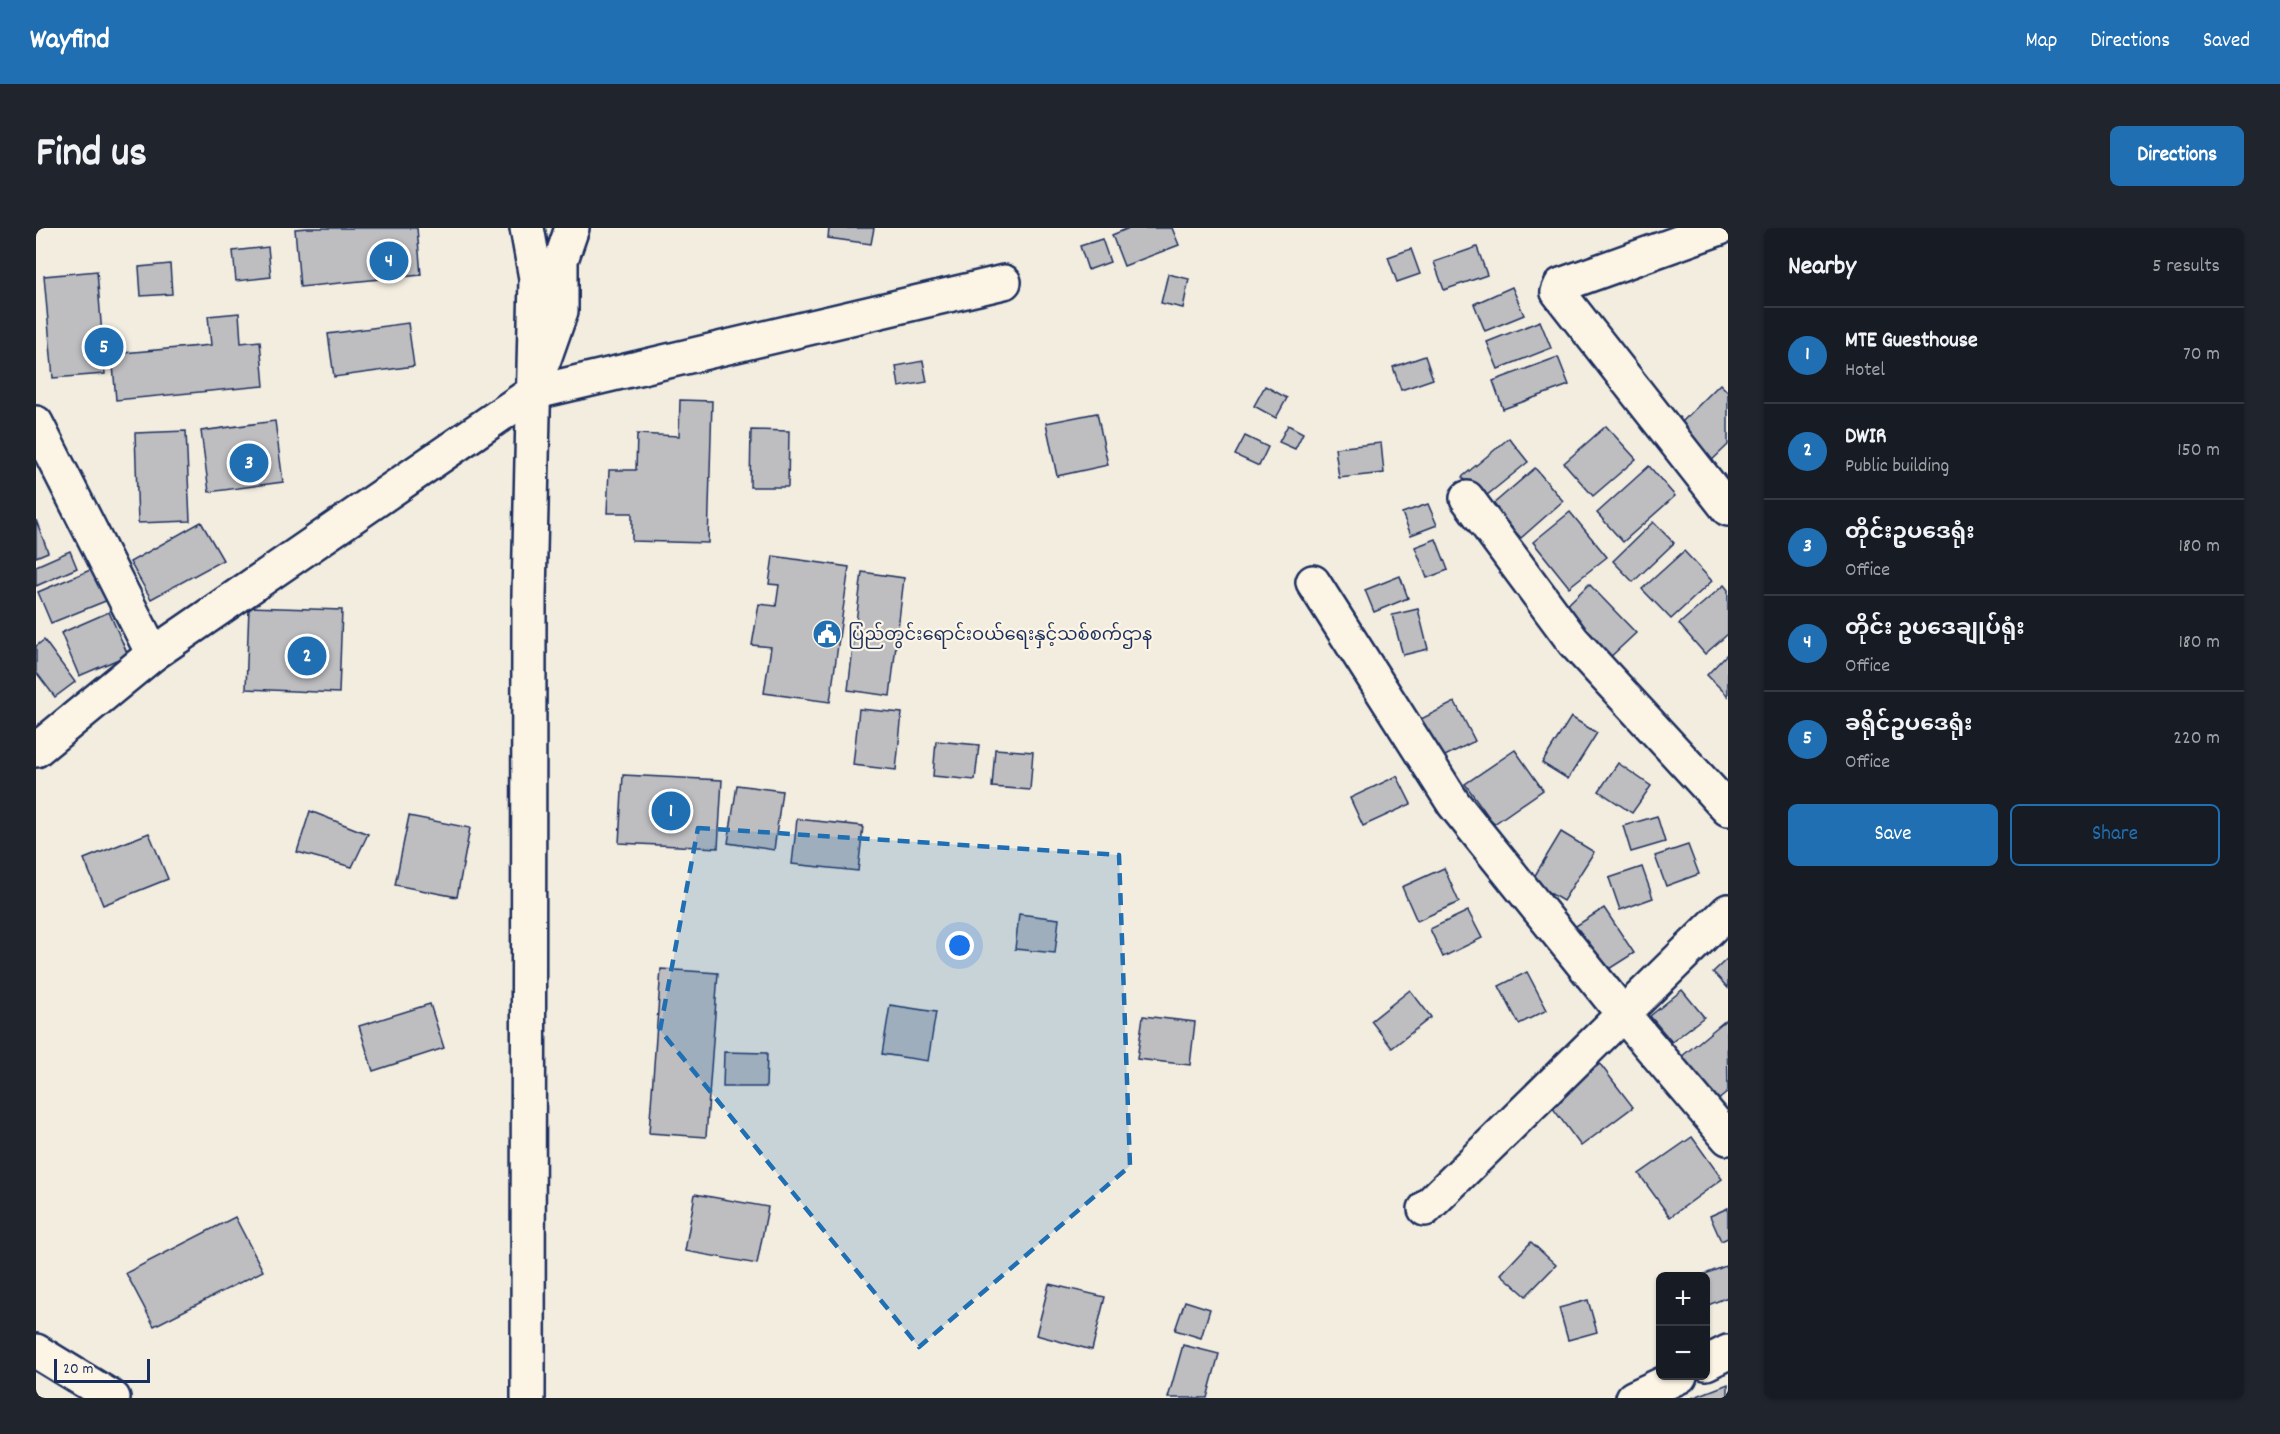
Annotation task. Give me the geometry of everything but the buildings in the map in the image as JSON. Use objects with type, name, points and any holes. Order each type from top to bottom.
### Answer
[{"type":"street","points":[[527,228],[536,278],[529,608],[528,1398]]},
{"type":"street","points":[[532,393],[561,311],[561,260],[572,228]]},
{"type":"street","points":[[1720,228],[1561,285],[1558,292],[1728,509]]},
{"type":"street","points":[[36,750],[153,654],[532,393],[1004,282]]},
{"type":"street","points":[[36,423],[153,654]]},
{"type":"street","points":[[1467,498],[1573,641],[1728,809]]},
{"type":"street","points":[[1313,582],[1454,804],[1623,1014],[1728,1138]]},
{"type":"street","points":[[1425,1209],[1728,911]]},
{"type":"street","points":[[36,1351],[113,1398]]},
{"type":"street","points":[[1710,1361],[1728,1352]]},
{"type":"street","points":[[1634,1398],[1672,1380]]},
{"type":"highlighted area","points":[[698,828],[1119,855],[1130,1166],[919,1347],[660,1030]]},
{"type":"place","name":"တိုင်း ဥပဒေချုပ်ရုံး","points":[[389,261]]},
{"type":"place","name":"ခရိုင်ဥပဒေရုံး","points":[[104,347]]},
{"type":"place","name":"တိုင်းဥပဒေရုံး","points":[[249,463]]},
{"type":"place","name":"ပြည်တွင်းရောင်းဝယ်ရေးနှင့်သစ်စက်ဌာန","points":[[827,634]]},
{"type":"place","name":"DWIR","points":[[307,656]]},
{"type":"place","name":"MTE Guesthouse","points":[[671,811]]}]
